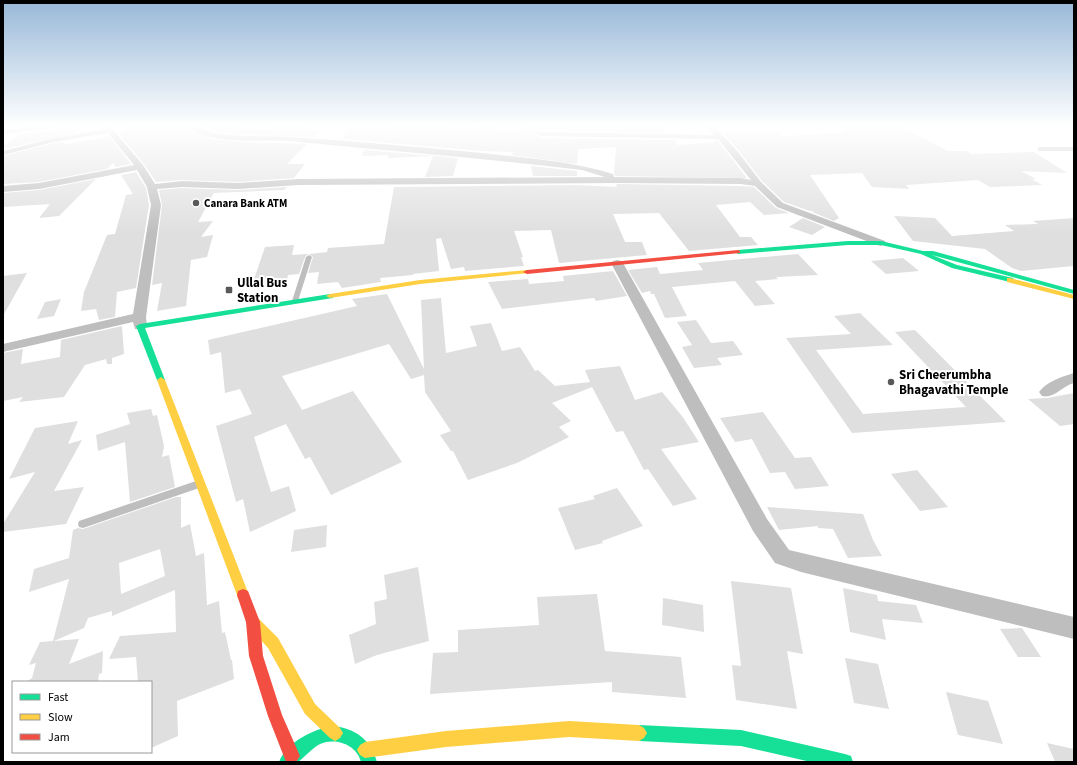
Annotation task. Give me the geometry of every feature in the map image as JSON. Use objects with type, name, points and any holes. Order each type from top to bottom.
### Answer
[{"type":"street","points":[[135,162],[152,187],[156,205],[140,321],[253,622],[256,656],[289,759]]},
{"type":"street","points":[[535,162],[583,168],[606,174],[618,180]]},
{"type":"street","points":[[742,162],[758,184],[780,205],[807,217],[881,244],[939,255],[1074,292]]},
{"type":"street","points":[[3,189],[39,186],[140,167]]},
{"type":"street","points":[[152,187],[182,184],[238,186],[299,182],[618,180],[741,181],[758,184]]},
{"type":"street","points":[[3,348],[140,321],[295,301],[420,282],[797,247],[848,243],[881,244]]},
{"type":"street","points":[[923,253],[931,258],[951,265],[1074,297]]},
{"type":"street","points":[[616,263],[760,525],[782,557],[801,563],[1074,628]]},
{"type":"street","points":[[1047,392],[1063,381],[1074,378]]},
{"type":"street","points":[[253,622],[273,643],[310,709],[335,733]]},
{"type":"street","points":[[365,750],[446,738],[569,729],[741,738],[845,762]]},
{"type":"street","points":[[289,759],[296,751],[309,741],[324,734],[335,733],[350,737],[365,750],[369,762]]},
{"type":"lane","points":[[295,301],[309,257]]},
{"type":"lane","points":[[83,524],[200,484]]},
{"type":"building","points":[[3,162],[129,162],[131,164],[116,167],[113,163],[107,169],[39,182],[3,184]]},
{"type":"building","points":[[142,162],[289,162],[287,164],[305,164],[294,178],[238,182],[182,180],[156,182]]},
{"type":"building","points":[[431,162],[457,162],[453,176],[425,177]]},
{"type":"building","points":[[560,162],[577,162],[577,164]]},
{"type":"building","points":[[615,162],[734,162],[747,178],[615,176]]},
{"type":"building","points":[[747,162],[1049,162],[1067,173],[1021,171],[1036,179],[1032,179],[1042,185],[990,187],[978,180],[906,185],[909,189],[872,187],[862,173],[810,175],[839,218],[834,221],[812,212],[814,211],[784,202],[762,181]]},
{"type":"building","points":[[531,166],[577,171],[577,176],[533,176]]},
{"type":"building","points":[[136,172],[146,188],[149,205],[136,288],[117,292],[115,317],[99,320],[96,309],[81,311],[84,292],[107,235],[115,234],[126,195],[133,194],[121,175]]},
{"type":"building","points":[[96,179],[59,216],[39,218],[50,204],[3,207],[3,193],[39,190]]},
{"type":"building","points":[[577,185],[617,187],[616,185],[754,187],[776,208],[789,213],[764,215],[750,202],[716,205],[740,237],[751,237],[758,245],[689,251],[659,213],[613,214],[625,242],[642,242],[647,255],[559,263],[551,230],[514,231],[523,257],[521,257],[524,266],[465,271],[464,267],[451,269],[441,238],[436,239],[439,271],[380,278],[381,282],[342,288],[338,282],[317,284],[319,272],[308,273],[313,257],[309,254],[327,252],[328,248],[384,244],[394,187]]},
{"type":"building","points":[[287,187],[284,190],[214,193],[198,222],[213,221],[201,237],[213,235],[207,257],[191,260],[186,306],[157,311],[162,283],[152,285],[162,205],[159,190],[182,188],[238,190]]},
{"type":"building","points":[[894,216],[935,218],[952,236],[1014,231],[1005,225],[1038,224],[1033,221],[1074,218],[1074,266],[1021,271],[1012,268],[985,249],[913,241]]},
{"type":"building","points":[[803,218],[825,227],[812,235],[789,227]]},
{"type":"building","points":[[294,245],[292,255],[308,254],[305,257],[299,274],[288,275],[286,284],[251,288],[265,247]]},
{"type":"building","points":[[798,254],[818,275],[776,277],[778,279],[755,281],[775,304],[755,306],[735,281],[672,287],[687,316],[665,318],[654,294],[651,294],[650,291],[642,293],[628,270],[657,267],[660,274],[703,270],[698,263]]},
{"type":"building","points":[[903,258],[919,271],[886,274],[871,261]]},
{"type":"building","points":[[613,271],[627,296],[596,301],[594,298],[502,309],[488,282],[528,279],[529,284],[564,281],[563,276]]},
{"type":"building","points":[[27,273],[3,316],[3,276]]},
{"type":"building","points":[[387,294],[424,369],[421,300],[441,298],[446,353],[477,346],[470,326],[491,323],[502,351],[520,347],[535,371],[538,370],[555,386],[590,382],[585,370],[620,366],[635,400],[662,392],[682,416],[699,442],[661,449],[697,499],[673,506],[648,469],[644,470],[623,431],[616,432],[592,387],[552,403],[571,421],[559,427],[569,437],[517,463],[468,480],[453,451],[451,451],[440,435],[451,431],[425,392],[424,375],[411,379],[389,344],[282,376],[302,410],[353,391],[402,462],[331,495],[310,457],[305,459],[286,424],[254,437],[271,492],[289,486],[296,511],[250,532],[243,499],[236,502],[216,426],[252,414],[240,389],[225,393],[221,352],[210,355],[208,340],[357,306],[352,299]]},
{"type":"building","points":[[61,299],[54,316],[37,319],[45,302]]},
{"type":"building","points":[[860,313],[893,345],[816,350],[863,414],[966,407],[895,332],[915,330],[1006,422],[852,433],[786,338],[851,334],[834,316]]},
{"type":"building","points":[[696,320],[711,343],[733,341],[743,355],[717,358],[722,365],[694,368],[682,347],[692,345],[677,322]]},
{"type":"building","points":[[122,326],[124,354],[112,358],[112,364],[107,364],[106,359],[85,365],[64,397],[19,402],[23,397],[3,401],[3,353],[23,349],[21,364],[60,357],[61,340]]},
{"type":"building","points":[[1074,393],[1074,424],[1060,426],[1028,399],[1047,398]]},
{"type":"building","points":[[151,409],[153,416],[157,415],[164,446],[162,457],[169,455],[175,487],[130,502],[125,442],[98,451],[96,435],[130,424],[127,413]]},
{"type":"building","points":[[763,412],[795,458],[811,457],[829,486],[795,489],[785,472],[770,473],[752,439],[735,442],[720,418]]},
{"type":"building","points":[[78,421],[68,444],[82,440],[54,491],[84,487],[66,524],[3,532],[3,524],[35,472],[9,479],[35,428]]},
{"type":"building","points":[[917,470],[948,507],[920,511],[891,474]]},
{"type":"building","points":[[617,488],[643,526],[602,541],[603,543],[575,550],[558,508],[595,499],[593,496]]},
{"type":"building","points":[[176,497],[181,497],[181,528],[190,524],[196,556],[204,553],[207,605],[219,601],[222,633],[225,632],[232,660],[234,679],[177,701],[178,736],[152,748],[152,681],[138,681],[136,657],[109,659],[120,636],[176,632],[175,590],[112,616],[112,611],[88,618],[84,628],[54,641],[79,639],[69,664],[103,651],[102,673],[99,674],[98,681],[28,681],[32,678],[36,663],[29,665],[40,642],[53,641],[69,579],[29,592],[34,569],[69,558],[73,530],[78,528],[83,529]],"holes":[[[160,549],[165,576],[121,594],[119,563]]]},
{"type":"building","points":[[767,507],[863,514],[873,540],[882,556],[848,558],[833,529],[818,528],[818,526],[779,530]]},
{"type":"building","points":[[327,525],[326,547],[291,552],[294,530]]},
{"type":"building","points":[[418,567],[429,641],[377,655],[355,664],[349,635],[376,624],[374,602],[387,599],[384,575]]},
{"type":"building","points":[[731,581],[791,588],[803,654],[787,651],[797,709],[736,700],[732,665],[741,666]]},
{"type":"building","points":[[843,588],[877,595],[878,601],[916,605],[923,623],[882,619],[886,640],[850,632]]},
{"type":"building","points":[[597,594],[605,651],[681,657],[686,698],[612,692],[612,682],[430,694],[433,653],[458,652],[458,630],[539,625],[537,597]]},
{"type":"building","points":[[663,598],[703,605],[704,632],[662,625]]},
{"type":"building","points":[[1022,628],[1041,657],[1018,657],[1000,629]]},
{"type":"building","points":[[845,658],[878,664],[889,709],[854,703]]},
{"type":"building","points":[[946,692],[988,701],[1003,744],[958,735]]},
{"type":"building","points":[[1047,743],[1074,749],[1074,762],[1055,762]]},
{"type":"traffic: fast","points":[[738,252],[848,243],[881,243],[923,253]]},
{"type":"traffic: fast","points":[[1010,280],[954,267],[923,253],[933,253],[1074,292]]},
{"type":"traffic: fast","points":[[161,380],[140,326],[330,296]]},
{"type":"traffic: fast","points":[[639,733],[741,738],[845,762]]},
{"type":"traffic: fast","points":[[287,762],[300,749],[316,738],[333,734],[351,738],[358,743],[365,751],[369,762]]},
{"type":"traffic: slow","points":[[330,296],[420,282],[527,272]]},
{"type":"traffic: slow","points":[[1010,280],[1074,297]]},
{"type":"traffic: slow","points":[[161,380],[243,595]]},
{"type":"traffic: slow","points":[[253,622],[273,643],[310,709],[335,733]]},
{"type":"traffic: slow","points":[[365,750],[446,739],[569,729],[639,733]]},
{"type":"traffic: jam","points":[[527,272],[738,252]]},
{"type":"traffic: jam","points":[[243,595],[253,622],[256,656],[275,716],[292,756]]},
{"type":"place","name":"Canara Bank ATM","points":[[196,203]]},
{"type":"place","name":"Ullal Bus Station","points":[[229,290]]},
{"type":"place","name":"Sri Cheerumbha Bhagavathi Temple","points":[[891,382]]}]
